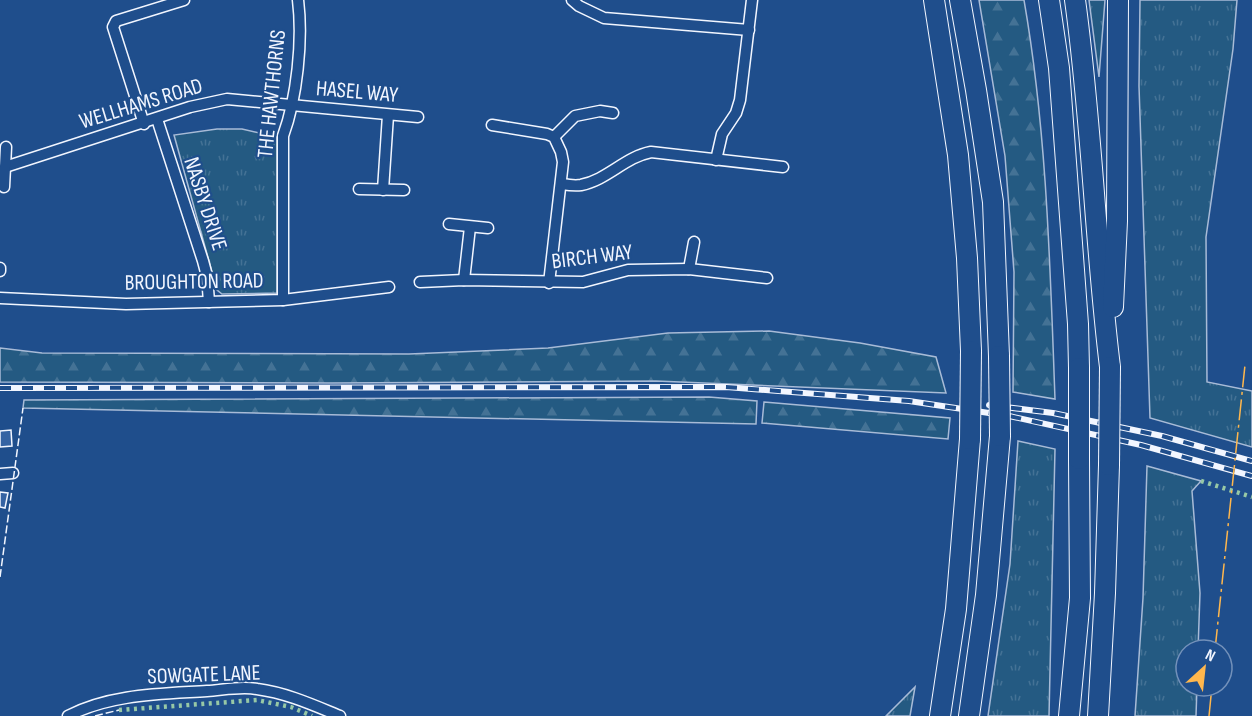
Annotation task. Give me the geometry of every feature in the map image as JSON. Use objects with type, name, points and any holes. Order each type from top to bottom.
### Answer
[{"type":"highway","points":[[934,0],[958,155],[967,258],[971,351],[970,439],[956,609],[940,716]]},
{"type":"highway","points":[[960,0],[993,202],[999,356],[1000,436],[987,595],[969,716]]},
{"type":"highway","points":[[1049,0],[1059,68],[1078,324],[1080,598],[1069,716]]},
{"type":"highway","points":[[1075,0],[1082,50],[1103,310],[1110,367]]},
{"type":"highway","points":[[1098,716],[1105,593],[1110,367],[1117,221],[1118,0]]},
{"type":"street","points":[[144,123],[113,27],[116,21],[184,0]]},
{"type":"street","name":"THE HAWTHORNS","points":[[283,300],[283,136],[295,89],[300,16],[298,0]]},
{"type":"street","points":[[572,0],[584,9],[604,18],[749,30]]},
{"type":"street","points":[[716,160],[722,134],[735,113],[742,87],[752,0]]},
{"type":"street","name":"WELLHAMS ROAD","points":[[5,166],[190,107],[227,99],[292,106]]},
{"type":"street","name":"HASEL WAY","points":[[292,106],[418,117]]},
{"type":"street","points":[[554,137],[575,116],[600,111],[614,113]]},
{"type":"street","points":[[383,190],[388,115]]},
{"type":"street","name":"NASBY DRIVE","points":[[157,119],[205,268],[209,302]]},
{"type":"street","points":[[492,125],[547,134],[554,137],[561,152],[562,184],[549,283]]},
{"type":"street","points":[[4,187],[6,147]]},
{"type":"street","points":[[562,184],[580,186],[596,180],[638,155],[651,152],[783,167]]},
{"type":"street","points":[[358,189],[404,190]]},
{"type":"street","points":[[450,224],[488,228]]},
{"type":"street","points":[[464,280],[470,227]]},
{"type":"street","points":[[689,269],[694,242]]},
{"type":"street","name":"BIRCH WAY","points":[[420,282],[464,280],[583,282],[628,270],[689,269],[767,278]]},
{"type":"street","name":"BROUGHTON ROAD","points":[[0,298],[126,304],[283,300],[389,287]]},
{"type":"street","points":[[0,474],[13,473]]},
{"type":"street","name":"SOWGATE LANE","points":[[68,716],[92,706],[117,700],[254,688],[281,693],[340,716]]},
{"type":"green space","points":[[979,0],[1024,0],[1043,149],[1055,399],[1013,392],[1014,272],[1005,156]]},
{"type":"green space","points":[[1089,0],[1105,0],[1099,77]]},
{"type":"green space","points":[[1140,0],[1237,0],[1233,49],[1206,237],[1207,382],[1252,391],[1252,447],[1150,418],[1139,86]]},
{"type":"green space","points":[[217,129],[242,129],[277,137],[277,293],[222,294],[217,290],[174,135]]},
{"type":"green space","points":[[769,331],[860,343],[936,357],[946,393],[656,381],[0,382],[0,348],[42,353],[409,354],[548,348],[668,333]]},
{"type":"green space","points":[[709,397],[757,401],[756,424],[23,408],[24,400]]},
{"type":"green space","points":[[764,402],[950,418],[948,439],[762,423]]},
{"type":"green space","points":[[1018,441],[1055,449],[1049,716],[988,716],[1010,564]]},
{"type":"green space","points":[[1147,466],[1201,481],[1192,491],[1200,593],[1198,638],[1174,638],[1174,698],[1197,698],[1196,716],[1135,716],[1143,598]]},
{"type":"green space","points":[[915,687],[910,716],[886,716]]},
{"type":"building","points":[[11,430],[12,446],[0,447],[0,431]]},
{"type":"building","points":[[0,492],[8,493],[5,508],[0,507]]},
{"type":"railway","points":[[0,388],[726,387],[909,401],[1009,416],[1141,445],[1252,476]]},
{"type":"railway","points":[[989,405],[1053,413],[1162,436],[1252,461]]},
{"type":"hedge","points":[[1201,481],[1252,497]]},
{"type":"hedge","points":[[119,710],[257,700],[291,707],[312,716]]},
{"type":"fence","points":[[0,577],[23,408]]},
{"type":"fence","points":[[95,716],[119,710]]},
{"type":"power","points":[[1216,638],[1245,365]]},
{"type":"power","points":[[1209,716],[1211,698]]}]
